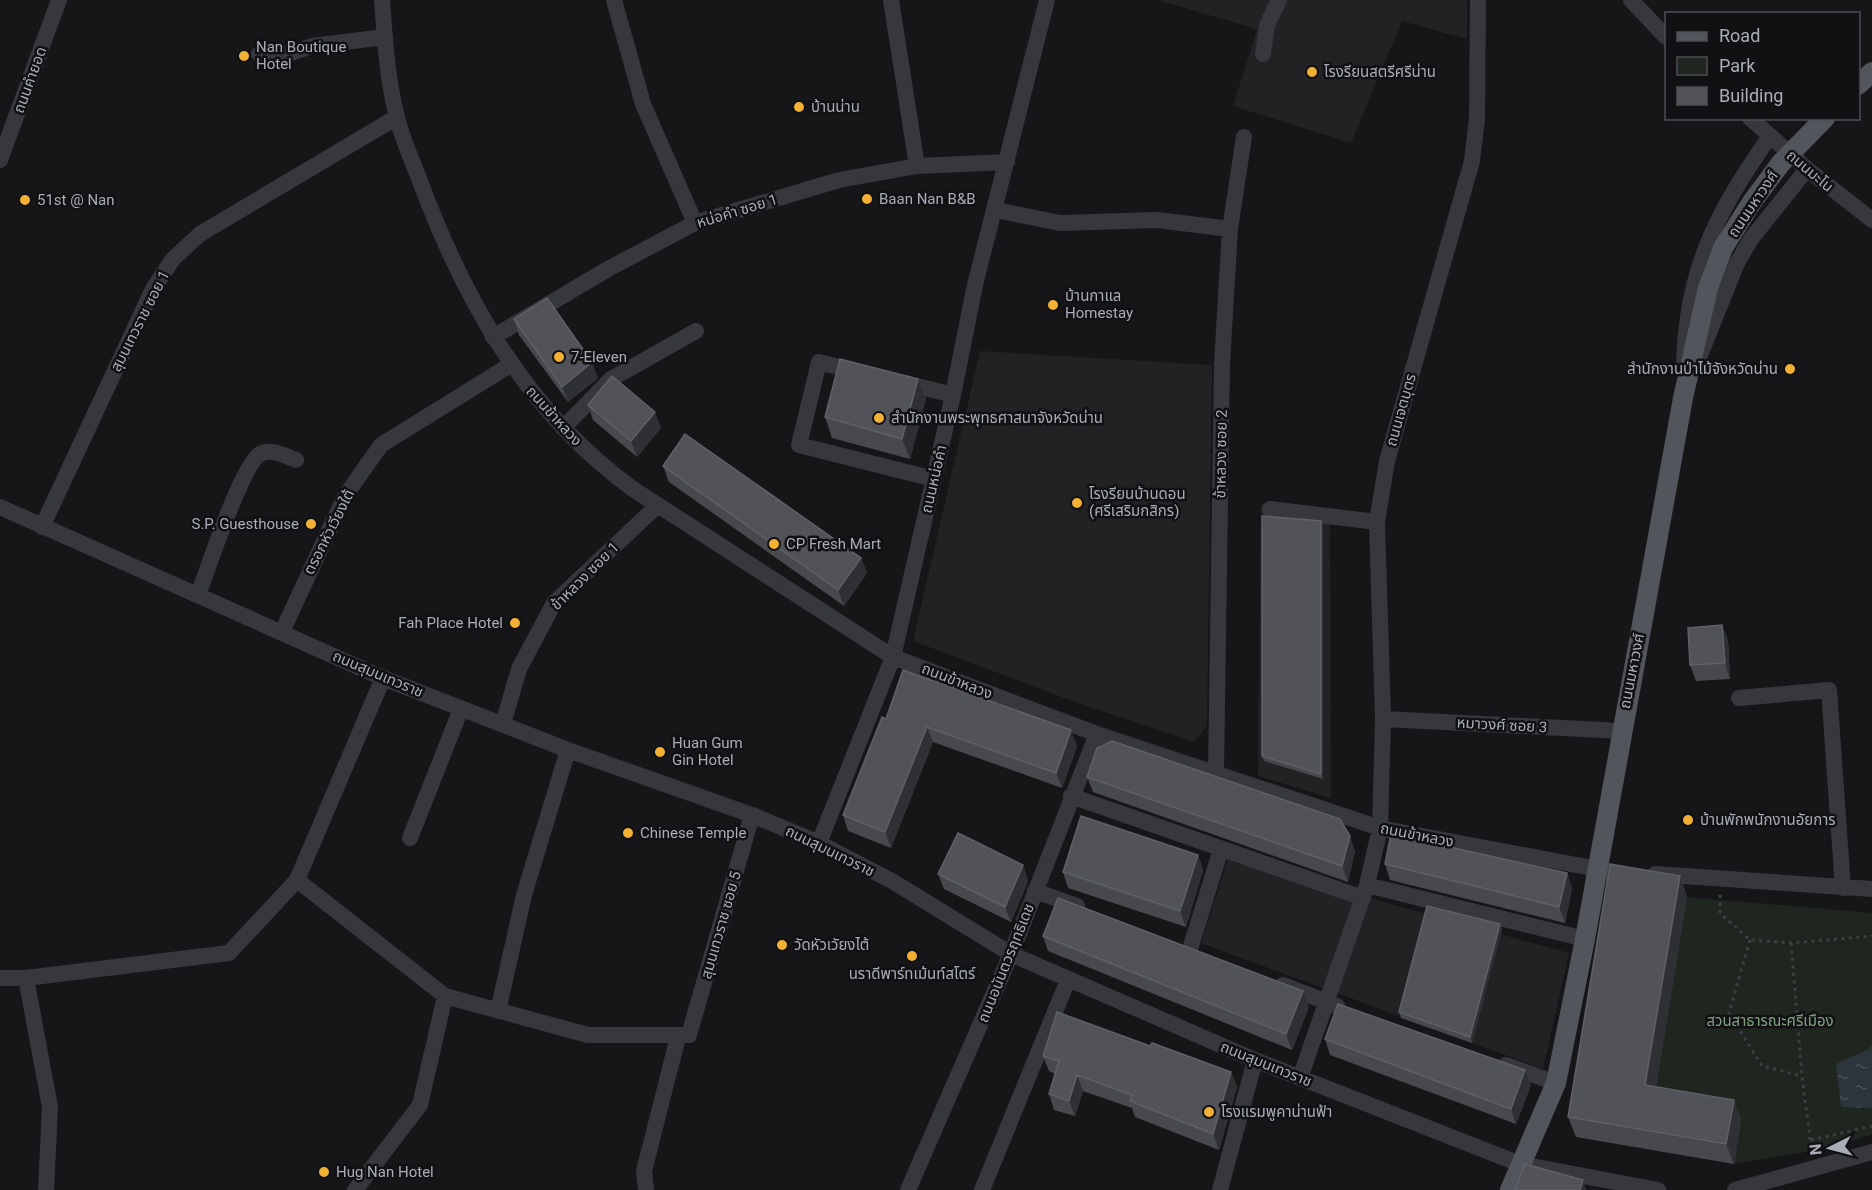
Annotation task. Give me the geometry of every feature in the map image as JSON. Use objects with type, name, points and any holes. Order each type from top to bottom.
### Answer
[{"type":"main road","points":[[1860,83],[1872,72]]},
{"type":"main road","name":"ถนนมหาวงศ์","points":[[1510,1190],[1556,1083],[1585,939],[1683,398],[1708,288],[1723,248],[1752,202],[1781,163],[1824,120]]},
{"type":"street","name":"ถนนคำยอด","points":[[0,160],[59,0]]},
{"type":"street","name":"ถนนข้าหลวง","points":[[382,0],[397,117],[440,235],[510,365],[563,429],[600,465],[893,657],[1097,734],[1380,828],[1597,870],[1619,872]]},
{"type":"street","points":[[614,0],[643,104],[695,223]]},
{"type":"street","points":[[891,0],[918,166]]},
{"type":"street","name":"ถนนหน่อคำ","points":[[819,843],[893,657],[953,395],[975,285],[996,210],[1047,0]]},
{"type":"street","points":[[1263,54],[1267,25],[1278,0]]},
{"type":"street","name":"ถนนเจตบุตร","points":[[1300,1078],[1365,892],[1380,828],[1383,719],[1377,522],[1387,461],[1472,161],[1477,119],[1478,0]]},
{"type":"street","points":[[1631,0],[1665,36]]},
{"type":"street","points":[[259,54],[288,54],[312,46],[385,37]]},
{"type":"street","name":"สุมนเทวราช ซอย 1","points":[[42,527],[153,289],[172,259],[200,234],[397,117]]},
{"type":"street","name":"ถนนมะโน","points":[[1752,120],[1807,170],[1872,220]]},
{"type":"street","points":[[1683,398],[1684,343],[1691,294],[1705,249],[1725,202],[1770,136]]},
{"type":"street","name":"ข้าหลวง ซอย 2","points":[[1216,774],[1222,363],[1230,229],[1244,137]]},
{"type":"street","name":"หน่อคำ ซอย 1","points":[[493,337],[608,269],[695,223],[840,180],[918,166],[1007,162]]},
{"type":"street","points":[[1683,398],[1737,263],[1751,239],[1807,170]]},
{"type":"street","points":[[996,210],[1060,223],[1157,220],[1230,229]]},
{"type":"street","points":[[563,429],[611,379],[696,331]]},
{"type":"street","points":[[934,479],[799,446],[819,362],[953,395]]},
{"type":"street","name":"ตรอกหัวเวียงใต้","points":[[282,632],[345,496],[381,445],[510,365]]},
{"type":"street","points":[[198,595],[241,483],[253,462],[261,454],[268,452],[296,460]]},
{"type":"street","name":"ข้าหลวง ซอย 1","points":[[503,724],[519,669],[554,603],[658,505]]},
{"type":"street","name":"ถนนสุมนเทวราช","points":[[0,507],[383,678],[568,750],[752,815],[819,843],[892,881],[1011,954],[1256,1060],[1520,1164],[1658,1190]]},
{"type":"street","points":[[1270,509],[1377,522]]},
{"type":"street","points":[[0,978],[26,978],[229,953],[297,880],[383,678]]},
{"type":"street","points":[[1739,698],[1829,690],[1843,888]]},
{"type":"street","points":[[410,838],[460,709]]},
{"type":"street","name":"หมาวงศ์ ซอย 3","points":[[1383,719],[1621,731]]},
{"type":"street","name":"ถนนอนันตวรฤทธิเดช","points":[[910,1189],[1011,954],[1097,734]]},
{"type":"street","points":[[498,1011],[524,895],[568,750]]},
{"type":"street","points":[[1071,796],[1221,849],[1365,892],[1585,939]]},
{"type":"street","name":"สุมนเทวราช ซอย 5","points":[[646,1190],[644,1170],[752,815]]},
{"type":"street","points":[[1211,957],[1184,947],[1221,849]]},
{"type":"street","points":[[1642,873],[1872,889]]},
{"type":"street","points":[[297,880],[445,996],[588,1035],[683,1036]]},
{"type":"street","points":[[1035,891],[1090,911]]},
{"type":"street","points":[[26,978],[50,1107],[45,1190]]},
{"type":"street","points":[[1264,978],[1349,1010]]},
{"type":"street","points":[[982,1190],[1068,980]]},
{"type":"street","points":[[355,1190],[420,1105],[445,996]]},
{"type":"street","points":[[1220,1190],[1256,1060]]},
{"type":"street","points":[[1491,1060],[1556,1083]]},
{"type":"street","points":[[1735,1190],[1872,1152]]},
{"type":"path","points":[[1721,879],[1720,913],[1750,940],[1791,943],[1872,936]]},
{"type":"path","points":[[1750,940],[1729,1013],[1762,1066],[1802,1076]]},
{"type":"path","points":[[1791,943],[1802,1076],[1814,1167]]},
{"type":"path","points":[[1811,1140],[1872,1126]]},
{"type":"shaded area","name":"โรงรียนสตรีศรีน่าน","points":[[1157,0],[1467,0],[1467,39],[1402,21],[1351,143],[1233,106],[1257,29]]},
{"type":"shaded area","name":"โรงรียนบ้านดอน (ศรีเสริมกสิกร)","points":[[980,351],[1212,365],[1207,726],[1194,742],[1075,702],[913,641]]},
{"type":"shaded area","points":[[1261,504],[1330,511],[1331,798],[1258,776]]},
{"type":"shaded area","points":[[1228,859],[1569,953],[1543,1069],[1201,943]]},
{"type":"green space","name":"สวนสาธารณะศรีเมือง","points":[[1687,897],[1872,913],[1872,1135],[1812,1151],[1734,1164],[1653,1105]]},
{"type":"water","points":[[1872,1045],[1872,1108],[1841,1107],[1836,1064],[1869,1049]]},
{"type":"building","name":"7-Eleven","points":[[547,298],[592,362],[562,387],[514,319]]},
{"type":"building","name":"สำนักงานพระพุทธศาสนาจังหวัดน่าน","points":[[840,359],[918,379],[902,439],[825,417]]},
{"type":"building","points":[[612,376],[655,412],[631,441],[588,405]]},
{"type":"building","points":[[685,434],[861,558],[838,590],[663,466]]},
{"type":"building","points":[[1262,516],[1321,521],[1321,774],[1262,756]]},
{"type":"building","points":[[1722,625],[1725,663],[1690,665],[1688,628]]},
{"type":"building","points":[[903,670],[1071,730],[1056,773],[927,727],[885,832],[843,815],[882,717],[886,719]]},
{"type":"building","points":[[1112,741],[1340,819],[1350,836],[1342,866],[1087,777],[1097,748]]},
{"type":"building","points":[[1081,816],[1198,855],[1180,911],[1063,872]]},
{"type":"building","points":[[958,833],[1023,865],[1005,907],[938,874]]},
{"type":"building","points":[[1391,834],[1567,873],[1559,907],[1385,864]]},
{"type":"building","points":[[1610,864],[1680,876],[1645,1085],[1734,1100],[1726,1144],[1568,1117]]},
{"type":"building","points":[[1058,898],[1303,991],[1286,1034],[1043,936]]},
{"type":"building","points":[[1427,906],[1500,924],[1470,1037],[1399,1012]]},
{"type":"building","points":[[1338,1004],[1525,1070],[1511,1109],[1325,1039]]},
{"type":"building","points":[[1057,1012],[1150,1046],[1152,1043],[1231,1072],[1213,1134],[1130,1101],[1132,1095],[1077,1075],[1069,1101],[1049,1094],[1059,1061],[1043,1056]]},
{"type":"building","points":[[1525,1164],[1583,1180],[1580,1190],[1515,1190]]},
{"type":"place","name":"Nan Boutique Hotel","points":[[244,56]]},
{"type":"place","name":"โรงรียนสตรีศรีน่าน","points":[[1312,72]]},
{"type":"place","name":"บ้านน่าน","points":[[799,107]]},
{"type":"place","name":"Baan Nan B&B","points":[[867,199]]},
{"type":"place","name":"51st @ Nan","points":[[25,200]]},
{"type":"place","name":"บ้านกาแล Homestay","points":[[1053,305]]},
{"type":"place","name":"7-Eleven","points":[[559,357]]},
{"type":"place","name":"สำนักงานป่าไม้จังหวัดน่าน","points":[[1790,369]]},
{"type":"place","name":"สำนักงานพระพุทธศาสนาจังหวัดน่าน","points":[[879,418]]},
{"type":"place","name":"โรงรียนบ้านดอน (ศรีเสริมกสิกร)","points":[[1077,503]]},
{"type":"place","name":"S.P. Guesthouse","points":[[311,524]]},
{"type":"place","name":"CP Fresh Mart","points":[[774,544]]},
{"type":"place","name":"Fah Place Hotel","points":[[515,623]]},
{"type":"place","name":"Huan Gum Gin Hotel","points":[[660,752]]},
{"type":"place","name":"บ้านพักพนักงานอัยการ","points":[[1688,820]]},
{"type":"place","name":"Chinese Temple","points":[[628,833]]},
{"type":"place","name":"วัดหัวเวัยงไต้","points":[[782,945]]},
{"type":"place","name":"นราดีพาร์ทเม้นท์สโตร์","points":[[912,956]]},
{"type":"place","name":"โรงแรมพูคาน่านฟ้า","points":[[1209,1112]]},
{"type":"place","name":"Hug Nan Hotel","points":[[324,1172]]}]
